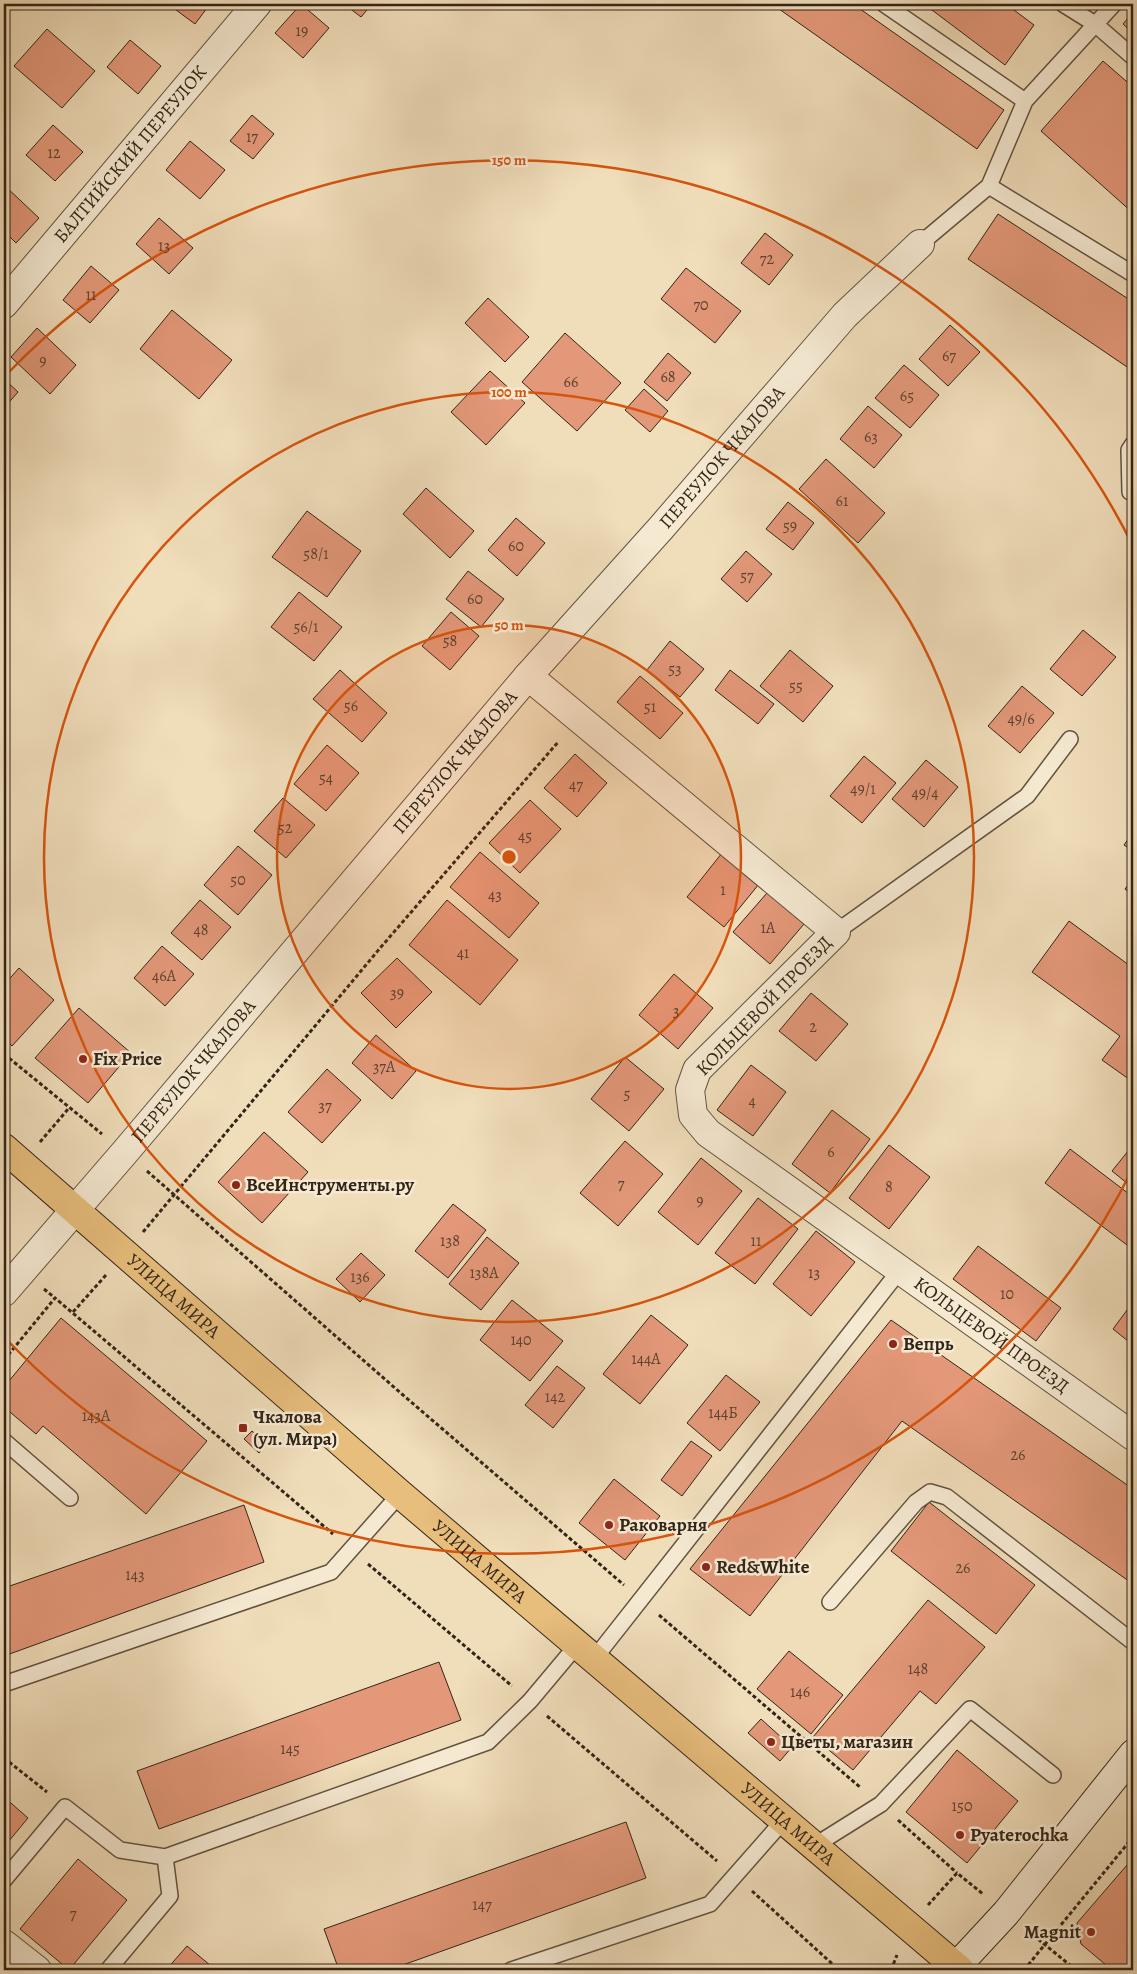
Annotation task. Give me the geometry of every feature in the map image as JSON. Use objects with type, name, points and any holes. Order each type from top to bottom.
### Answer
[{"type":"main road","name":"УЛИЦА МИРА","points":[[4,1148],[400,1494],[956,1969]]},
{"type":"street","name":"БАЛТИЙСКИЙ ПЕРЕУЛОК","points":[[4,304],[257,4]]},
{"type":"street","name":"ПЕРЕУЛОК ЧКАЛОВА","points":[[4,1292],[528,676],[661,528],[845,315],[920,244]]},
{"type":"street","name":"КОЛЬЦЕВОЙ ПРОЕЗД","points":[[528,676],[836,932],[697,1070],[690,1090],[693,1115],[708,1134],[1133,1436]]},
{"type":"street","points":[[956,1969],[1006,1913],[1133,1754]]},
{"type":"street","points":[[4,1944],[37,1970]]},
{"type":"lane","points":[[884,4],[1025,101]]},
{"type":"lane","points":[[1063,4],[1095,24],[1133,57]]},
{"type":"lane","points":[[920,244],[989,186],[1025,101],[1114,4]]},
{"type":"lane","points":[[989,186],[1133,274]]},
{"type":"lane","points":[[1130,492],[1129,450],[1133,444]]},
{"type":"lane","points":[[836,932],[1027,796],[1070,739]]},
{"type":"lane","points":[[4,1880],[65,1806],[120,1850],[165,1857],[488,1742],[641,1599],[900,1270]]},
{"type":"lane","points":[[4,1441],[70,1498]]},
{"type":"lane","points":[[830,1602],[916,1502],[930,1492],[947,1496],[1133,1642]]},
{"type":"lane","points":[[4,1684],[331,1572],[400,1494]]},
{"type":"lane","points":[[814,1846],[881,1804],[970,1709],[1053,1775]]},
{"type":"lane","points":[[511,1970],[710,1904],[736,1877],[783,1821]]},
{"type":"lane","points":[[108,1970],[170,1896],[165,1857]]},
{"type":"path","points":[[73,1312],[176,1194],[381,947],[561,738]]},
{"type":"path","points":[[4,1054],[176,1194],[402,1395],[881,1804],[957,1873]]},
{"type":"path","points":[[4,1360],[56,1298],[736,1877],[839,1970]]},
{"type":"path","points":[[4,1758],[65,1806]]},
{"type":"path","points":[[1024,1970],[1133,1837]]},
{"type":"building","points":[[168,4],[210,4],[195,24]]},
{"type":"building","points":[[301,4],[329,28],[303,58],[275,33]]},
{"type":"building","points":[[344,4],[372,4],[361,17]]},
{"type":"building","points":[[772,4],[853,4],[1004,110],[977,149]]},
{"type":"building","points":[[924,4],[1006,4],[1034,25],[1005,65]]},
{"type":"building","points":[[1133,12],[1133,33],[1123,24]]},
{"type":"building","points":[[47,29],[95,71],[62,108],[14,66]]},
{"type":"building","points":[[130,40],[161,66],[138,94],[107,67]]},
{"type":"building","points":[[1103,61],[1133,87],[1133,213],[1041,131]]},
{"type":"building","points":[[252,115],[274,134],[253,159],[230,141]]},
{"type":"building","points":[[53,125],[83,152],[55,181],[26,155]]},
{"type":"building","points":[[190,141],[225,170],[200,199],[166,170]]},
{"type":"building","points":[[4,185],[39,218],[16,243],[4,231]]},
{"type":"building","points":[[998,214],[1133,302],[1133,371],[968,259]]},
{"type":"building","points":[[159,218],[193,248],[169,274],[136,244]]},
{"type":"building","points":[[765,233],[793,255],[769,285],[741,263]]},
{"type":"building","points":[[91,266],[119,290],[90,323],[63,300]]},
{"type":"building","points":[[686,268],[741,311],[715,343],[661,299]]},
{"type":"building","points":[[488,298],[529,337],[505,362],[465,323]]},
{"type":"building","points":[[172,310],[232,360],[199,399],[140,349]]},
{"type":"building","points":[[950,325],[980,352],[948,386],[919,359]]},
{"type":"building","points":[[37,328],[76,365],[50,394],[11,357]]},
{"type":"building","points":[[565,333],[621,383],[577,431],[522,382]]},
{"type":"building","points":[[668,353],[691,373],[667,401],[644,382]]},
{"type":"building","points":[[904,365],[939,395],[910,428],[875,398]]},
{"type":"building","points":[[490,371],[525,403],[486,445],[451,412]]},
{"type":"building","points":[[4,379],[18,392],[4,408]]},
{"type":"building","points":[[644,389],[668,411],[650,432],[625,410]]},
{"type":"building","points":[[868,406],[902,435],[874,468],[840,439]]},
{"type":"building","points":[[826,459],[885,513],[858,543],[799,489]]},
{"type":"building","points":[[426,488],[474,531],[450,558],[403,514]]},
{"type":"building","points":[[788,502],[814,523],[793,550],[766,529]]},
{"type":"building","points":[[307,511],[361,551],[327,597],[272,557]]},
{"type":"building","points":[[516,518],[545,543],[517,576],[488,550]]},
{"type":"building","points":[[746,551],[772,574],[747,602],[721,579]]},
{"type":"building","points":[[468,571],[504,599],[481,627],[446,599]]},
{"type":"building","points":[[299,592],[342,627],[314,661],[271,627]]},
{"type":"building","points":[[451,612],[479,636],[450,670],[422,646]]},
{"type":"building","points":[[1083,630],[1116,657],[1082,696],[1050,669]]},
{"type":"building","points":[[670,641],[704,669],[680,697],[647,670]]},
{"type":"building","points":[[790,650],[833,686],[803,722],[760,686]]},
{"type":"building","points":[[340,670],[387,713],[362,742],[313,699]]},
{"type":"building","points":[[730,670],[774,704],[758,724],[715,690]]},
{"type":"building","points":[[640,676],[683,713],[660,739],[617,702]]},
{"type":"building","points":[[1022,686],[1054,713],[1020,753],[988,726]]},
{"type":"building","points":[[327,745],[359,773],[326,811],[294,784]]},
{"type":"building","points":[[575,754],[607,783],[577,817],[544,788]]},
{"type":"building","points":[[864,756],[896,783],[862,823],[830,796]]},
{"type":"building","points":[[926,760],[958,787],[924,827],[892,799]]},
{"type":"building","points":[[283,798],[315,825],[286,858],[254,831]]},
{"type":"building","points":[[530,800],[561,829],[520,873],[489,843]]},
{"type":"building","points":[[1133,832],[1133,851],[1124,845]]},
{"type":"building","points":[[238,846],[272,875],[238,915],[204,885]]},
{"type":"building","points":[[480,852],[539,903],[509,938],[450,887]]},
{"type":"building","points":[[722,853],[759,884],[724,927],[687,897]]},
{"type":"building","points":[[4,869],[10,875],[4,883]]},
{"type":"building","points":[[1133,878],[1133,896],[1125,889]]},
{"type":"building","points":[[767,893],[804,924],[770,964],[733,932]]},
{"type":"building","points":[[200,900],[231,927],[202,960],[171,933]]},
{"type":"building","points":[[447,900],[518,960],[480,1005],[409,945]]},
{"type":"building","points":[[1069,921],[1133,968],[1133,1082],[1102,1060],[1120,1036],[1032,972]]},
{"type":"building","points":[[162,946],[194,974],[165,1006],[134,978]]},
{"type":"building","points":[[397,958],[432,992],[396,1028],[361,993]]},
{"type":"building","points":[[19,968],[54,1000],[12,1046],[4,1038],[4,985]]},
{"type":"building","points":[[674,974],[713,1008],[678,1049],[639,1015]]},
{"type":"building","points":[[811,993],[848,1024],[816,1061],[779,1031]]},
{"type":"building","points":[[79,1008],[131,1053],[88,1103],[35,1058]]},
{"type":"building","points":[[376,1035],[416,1071],[392,1099],[352,1063]]},
{"type":"building","points":[[625,1057],[664,1089],[629,1131],[591,1099]]},
{"type":"building","points":[[751,1065],[786,1092],[753,1136],[717,1110]]},
{"type":"building","points":[[327,1069],[361,1100],[322,1143],[288,1112]]},
{"type":"building","points":[[832,1110],[870,1139],[830,1193],[792,1164]]},
{"type":"building","points":[[264,1132],[308,1172],[262,1223],[218,1182]]},
{"type":"building","points":[[625,1141],[663,1174],[618,1226],[580,1193]]},
{"type":"building","points":[[889,1145],[930,1177],[889,1229],[849,1198]]},
{"type":"building","points":[[1133,1145],[1133,1188],[1112,1171]]},
{"type":"building","points":[[1070,1149],[1133,1197],[1133,1237],[1127,1245],[1045,1183]]},
{"type":"building","points":[[701,1158],[742,1191],[698,1245],[658,1212]]},
{"type":"building","points":[[758,1198],[798,1229],[755,1284],[715,1253]]},
{"type":"building","points":[[453,1204],[486,1230],[448,1278],[415,1251]]},
{"type":"building","points":[[816,1231],[855,1262],[811,1316],[773,1284]]},
{"type":"building","points":[[487,1237],[519,1263],[481,1310],[449,1284]]},
{"type":"building","points":[[978,1246],[1061,1308],[1036,1341],[953,1279]]},
{"type":"building","points":[[361,1253],[385,1275],[360,1302],[336,1279]]},
{"type":"building","points":[[512,1300],[563,1341],[530,1381],[480,1340]]},
{"type":"building","points":[[1133,1302],[1133,1345],[1113,1329]]},
{"type":"building","points":[[651,1315],[688,1345],[640,1404],[603,1374]]},
{"type":"building","points":[[61,1318],[207,1441],[146,1514],[43,1426],[36,1434],[4,1407],[4,1387]]},
{"type":"building","points":[[891,1320],[1133,1489],[1133,1584],[902,1421],[750,1616],[690,1569]]},
{"type":"building","points":[[557,1366],[585,1388],[553,1428],[525,1405]]},
{"type":"building","points":[[726,1375],[760,1402],[720,1451],[687,1423]]},
{"type":"building","points":[[252,1431],[267,1444],[259,1453],[244,1439]]},
{"type":"building","points":[[691,1441],[712,1456],[682,1496],[661,1480]]},
{"type":"building","points":[[614,1479],[660,1516],[625,1560],[579,1523]]},
{"type":"building","points":[[929,1502],[1035,1585],[996,1634],[891,1551]]},
{"type":"building","points":[[244,1505],[264,1562],[4,1656],[4,1588]]},
{"type":"building","points":[[928,1600],[985,1647],[936,1704],[920,1691],[853,1770],[813,1737]]},
{"type":"building","points":[[789,1651],[843,1695],[811,1734],[757,1689]]},
{"type":"building","points":[[439,1662],[461,1720],[159,1829],[137,1771]]},
{"type":"building","points":[[761,1719],[792,1747],[780,1761],[748,1733]]},
{"type":"building","points":[[957,1750],[1018,1801],[967,1863],[906,1812]]},
{"type":"building","points":[[4,1797],[28,1818],[4,1847]]},
{"type":"building","points":[[626,1822],[646,1878],[389,1970],[339,1970],[324,1929]]},
{"type":"building","points":[[1133,1858],[1133,1958],[1122,1970],[1112,1970],[1081,1944],[1077,1923]]},
{"type":"building","points":[[78,1859],[127,1900],[69,1970],[20,1929]]},
{"type":"building","points":[[187,1946],[216,1970],[166,1970]]},
{"type":"place","name":"Fix Price","points":[[83,1059]]},
{"type":"place","name":"ВсеИнструменты.ру","points":[[236,1185]]},
{"type":"place","name":"Вепрь","points":[[893,1344]]},
{"type":"place","name":"Чкалова (ул. Мира)","points":[[243,1428]]},
{"type":"place","name":"Раковарня","points":[[609,1525]]},
{"type":"place","name":"Red&White","points":[[706,1567]]},
{"type":"place","name":"Цветы, магазин","points":[[771,1742]]},
{"type":"place","name":"Pyaterochka","points":[[960,1835]]},
{"type":"place","name":"Magnit","points":[[1091,1932]]}]
